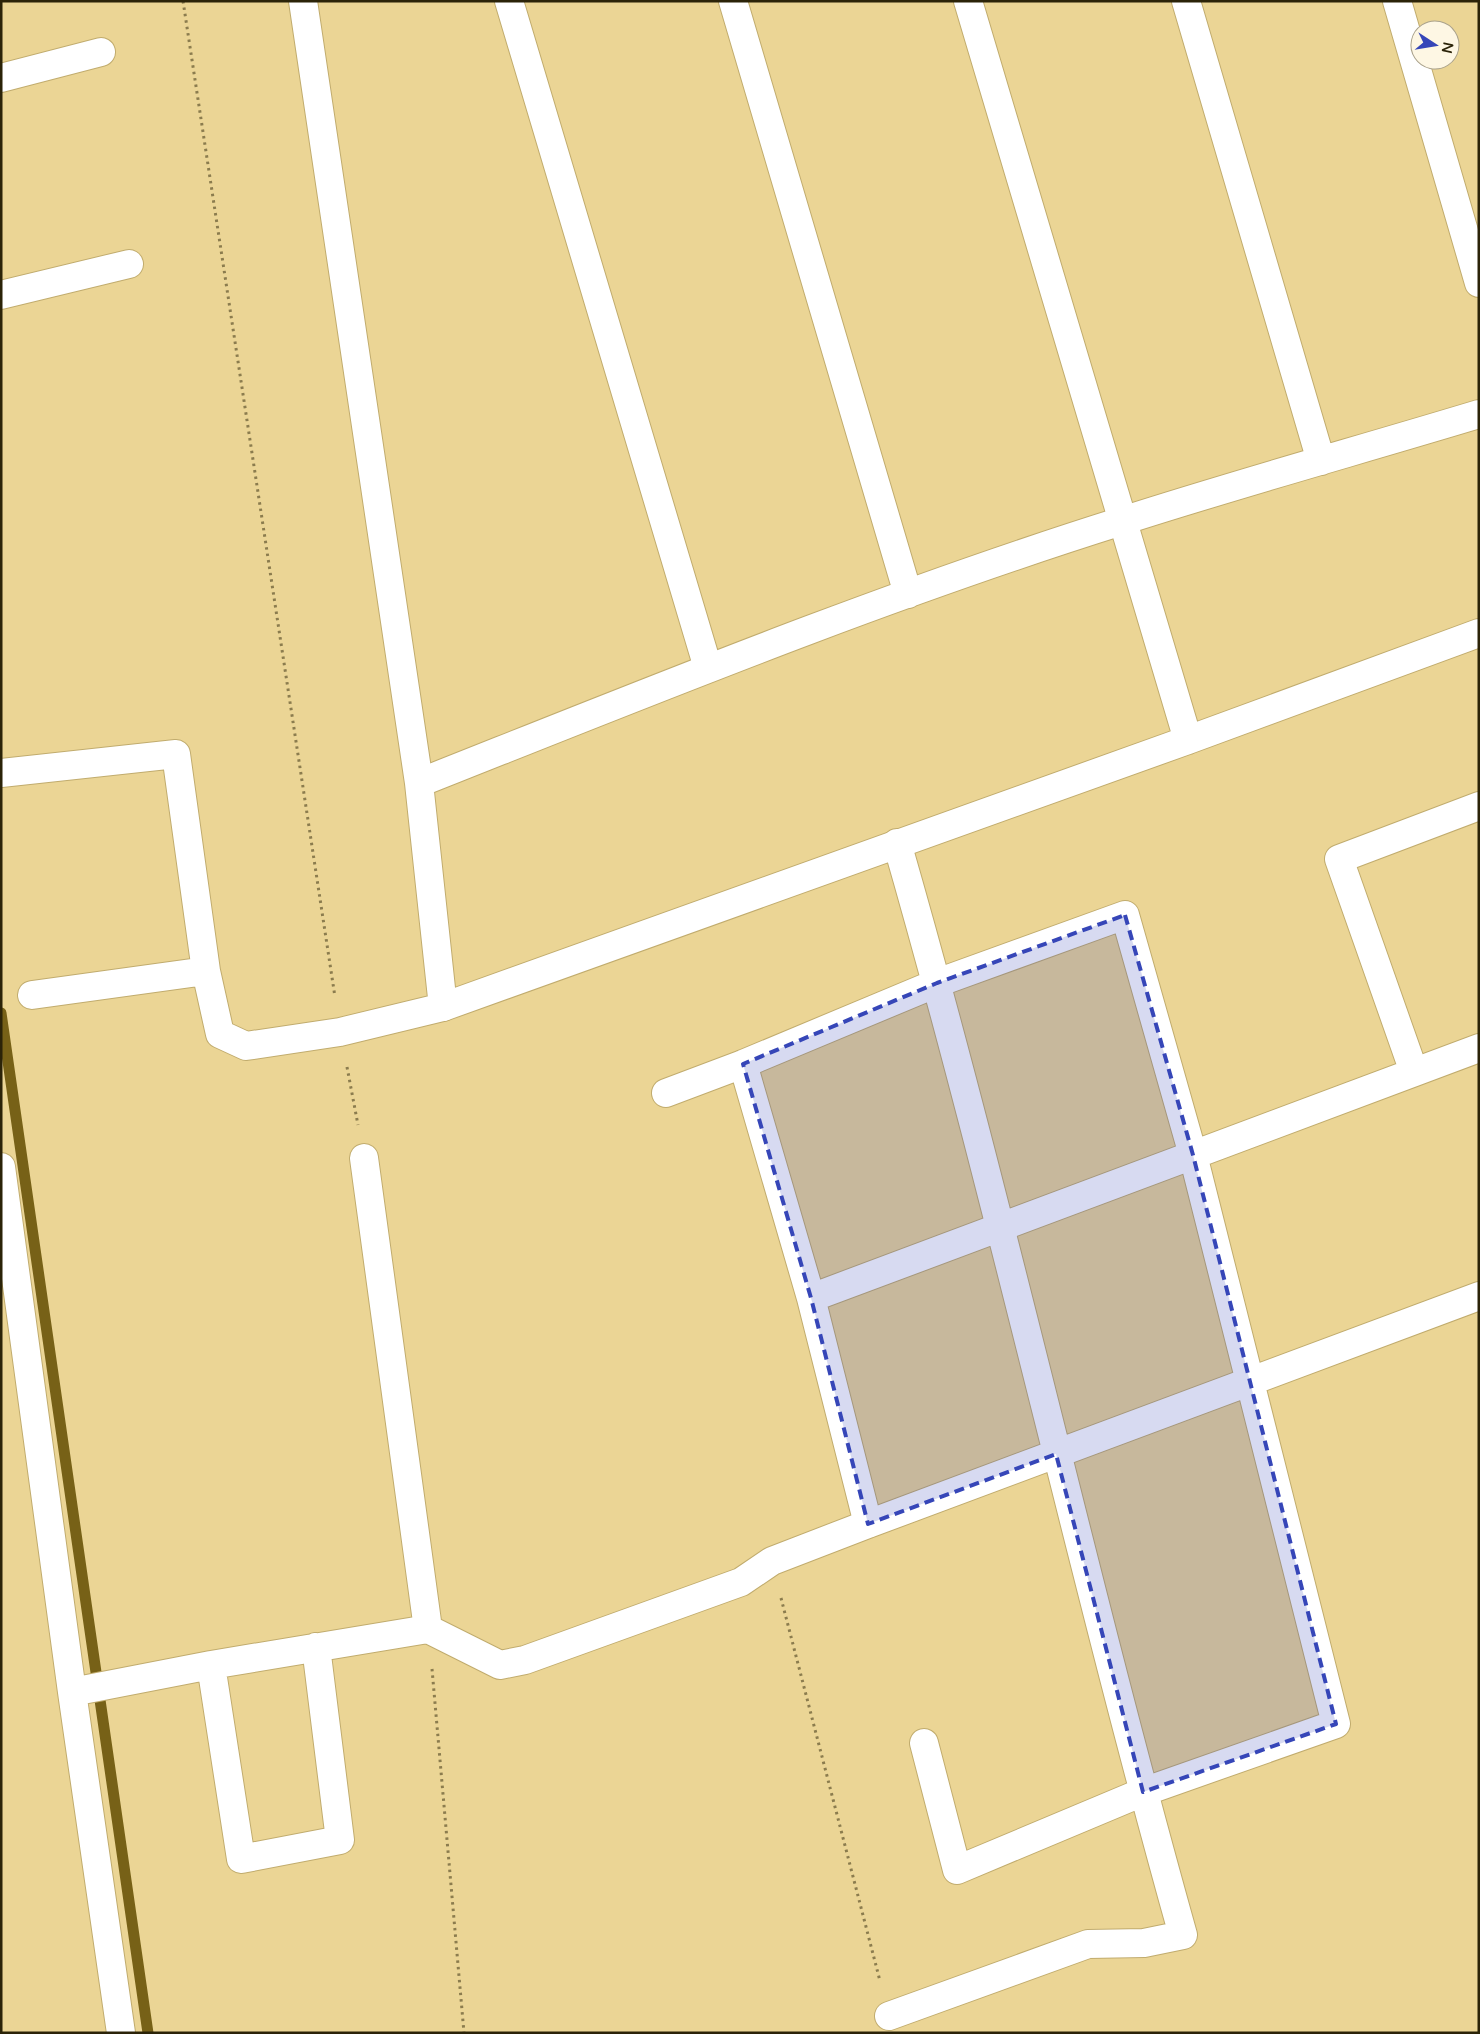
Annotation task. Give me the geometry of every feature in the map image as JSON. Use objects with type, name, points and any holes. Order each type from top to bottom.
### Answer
[{"type":"street","points":[[303,1],[419,783],[443,1006]]},
{"type":"street","points":[[509,1],[708,668]]},
{"type":"street","points":[[733,1],[908,594]]},
{"type":"street","points":[[968,1],[1188,740]]},
{"type":"street","points":[[1186,1],[1321,462]]},
{"type":"street","points":[[1397,1],[1479,282]]},
{"type":"street","points":[[1,78],[101,52]]},
{"type":"street","points":[[1,295],[128,264]]},
{"type":"street","points":[[419,783],[708,668],[908,594],[1122,521],[1479,414]]},
{"type":"street","points":[[2,773],[176,754],[206,971],[220,1034],[246,1046],[340,1032],[443,1006],[1188,740],[1479,633]]},
{"type":"street","points":[[1414,1072],[1339,859],[1479,806]]},
{"type":"street","points":[[889,2016],[1088,1944],[1144,1943],[1183,1935],[1143,1792],[937,983],[897,843]]},
{"type":"street","points":[[666,1093],[744,1064],[937,983],[1125,916],[1193,1155],[1336,1724],[1143,1792],[957,1870],[924,1743]]},
{"type":"street","points":[[32,995],[206,971]]},
{"type":"street","points":[[811,1298],[1479,1048]]},
{"type":"street","points":[[744,1064],[811,1298],[868,1524]]},
{"type":"street","points":[[364,1158],[428,1629]]},
{"type":"street","points":[[1,1167],[72,1692],[121,2033]]},
{"type":"street","points":[[72,1692],[210,1665],[428,1629],[500,1665],[525,1660],[741,1582],[772,1561],[868,1524],[1479,1296]]},
{"type":"street","points":[[210,1665],[241,1859],[340,1840],[316,1647]]},
{"type":"path","points":[[183,1],[340,1032],[364,1158]]},
{"type":"path","points":[[772,1561],[889,2016]]},
{"type":"path","points":[[428,1629],[464,2033]]},
{"type":"highlighted area","points":[[1125,915],[1193,1155],[1336,1724],[1143,1792],[1056,1454],[868,1524],[811,1298],[743,1064],[937,983]]},
{"type":"waterway","points":[[1,1013],[148,2033]]}]
